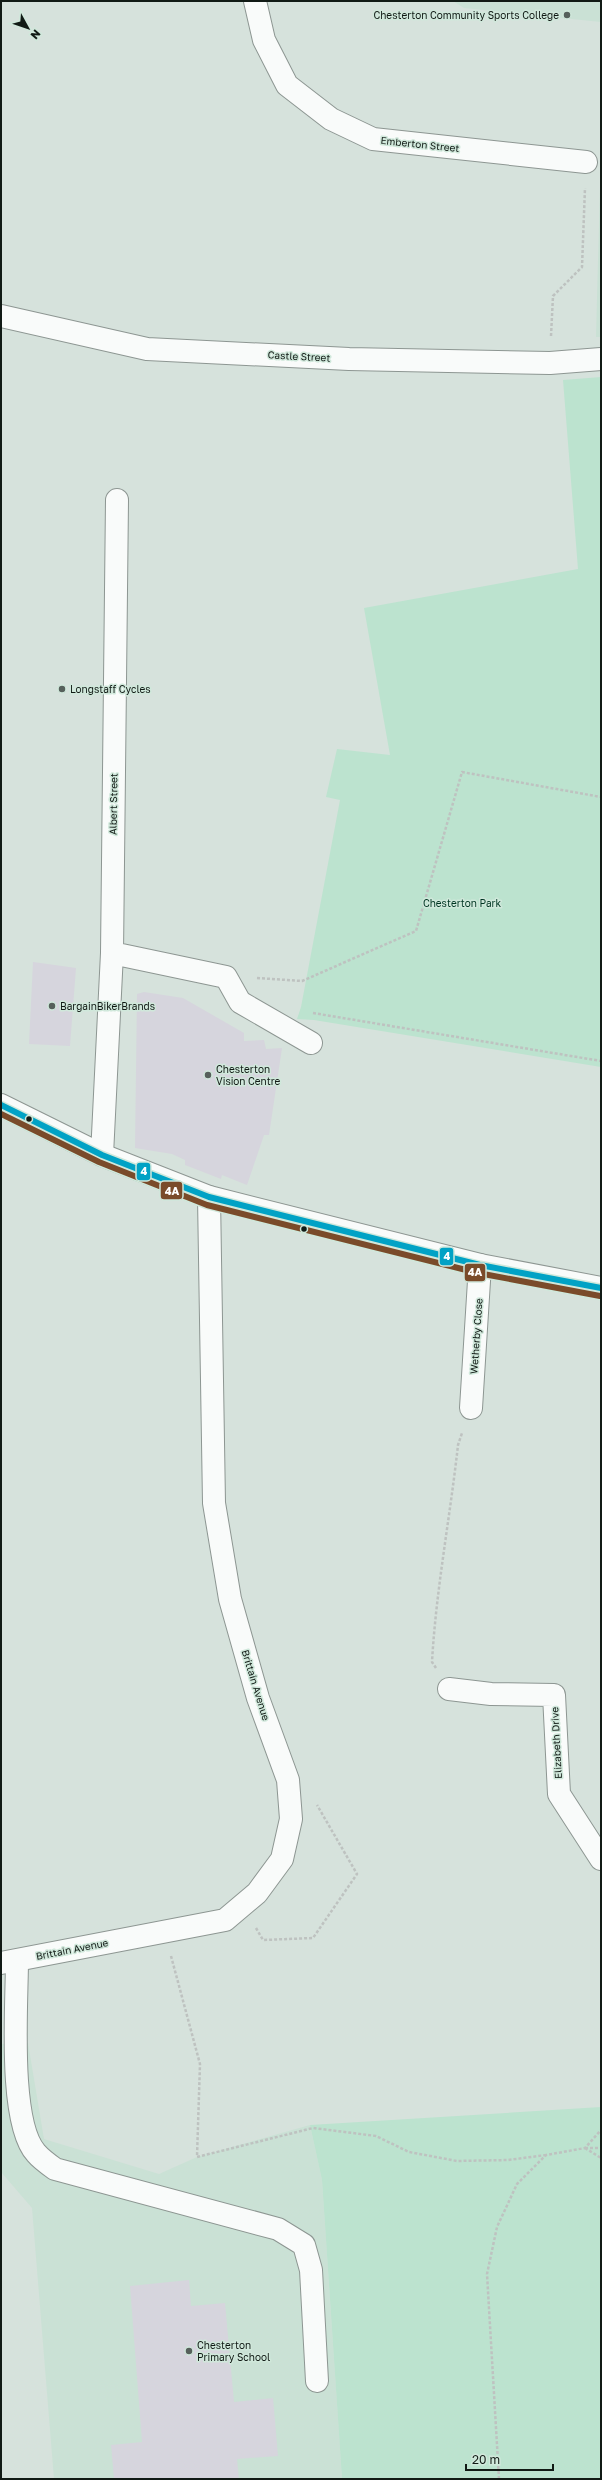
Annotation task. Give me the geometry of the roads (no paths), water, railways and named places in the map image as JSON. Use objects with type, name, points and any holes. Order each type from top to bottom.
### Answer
[{"type":"street","name":"Emberton Street","points":[[254,1],[264,40],[287,85],[331,119],[373,138],[586,162]]},
{"type":"street","name":"Castle Street","points":[[1,316],[147,349],[349,359],[550,363],[601,359]]},
{"type":"street","name":"Albert Street","points":[[102,1155],[112,953],[116,500]]},
{"type":"street","points":[[112,953],[226,977],[240,1002],[310,1043]]},
{"type":"street","points":[[1,1105],[102,1155],[208,1198],[480,1265],[601,1288]]},
{"type":"street","name":"Brittain Avenue","points":[[9,1961],[224,1920],[257,1893],[282,1859],[291,1819],[288,1780],[258,1698],[230,1599],[214,1503],[208,1198]]},
{"type":"street","name":"Wetherby Close","points":[[471,1408],[480,1265]]},
{"type":"street","name":"Elizabeth Drive","points":[[449,1689],[491,1694],[554,1695],[559,1794],[601,1859]]},
{"type":"street","points":[[9,1961],[22,2124],[35,2153],[54,2169],[278,2229],[304,2245],[311,2270],[318,2381]]},
{"type":"place","name":"Chesterton Community Sports College","points":[[567,15]]},
{"type":"place","name":"Longstaff Cycles","points":[[62,689]]},
{"type":"place","name":"BargainBikerBrands","points":[[52,1006]]},
{"type":"place","name":"Chesterton Vision Centre","points":[[208,1075]]},
{"type":"place","name":"Chesterton Primary School","points":[[189,2351]]},
{"type":"park label","name":"Chesterton Park","points":[[462,903]]}]
